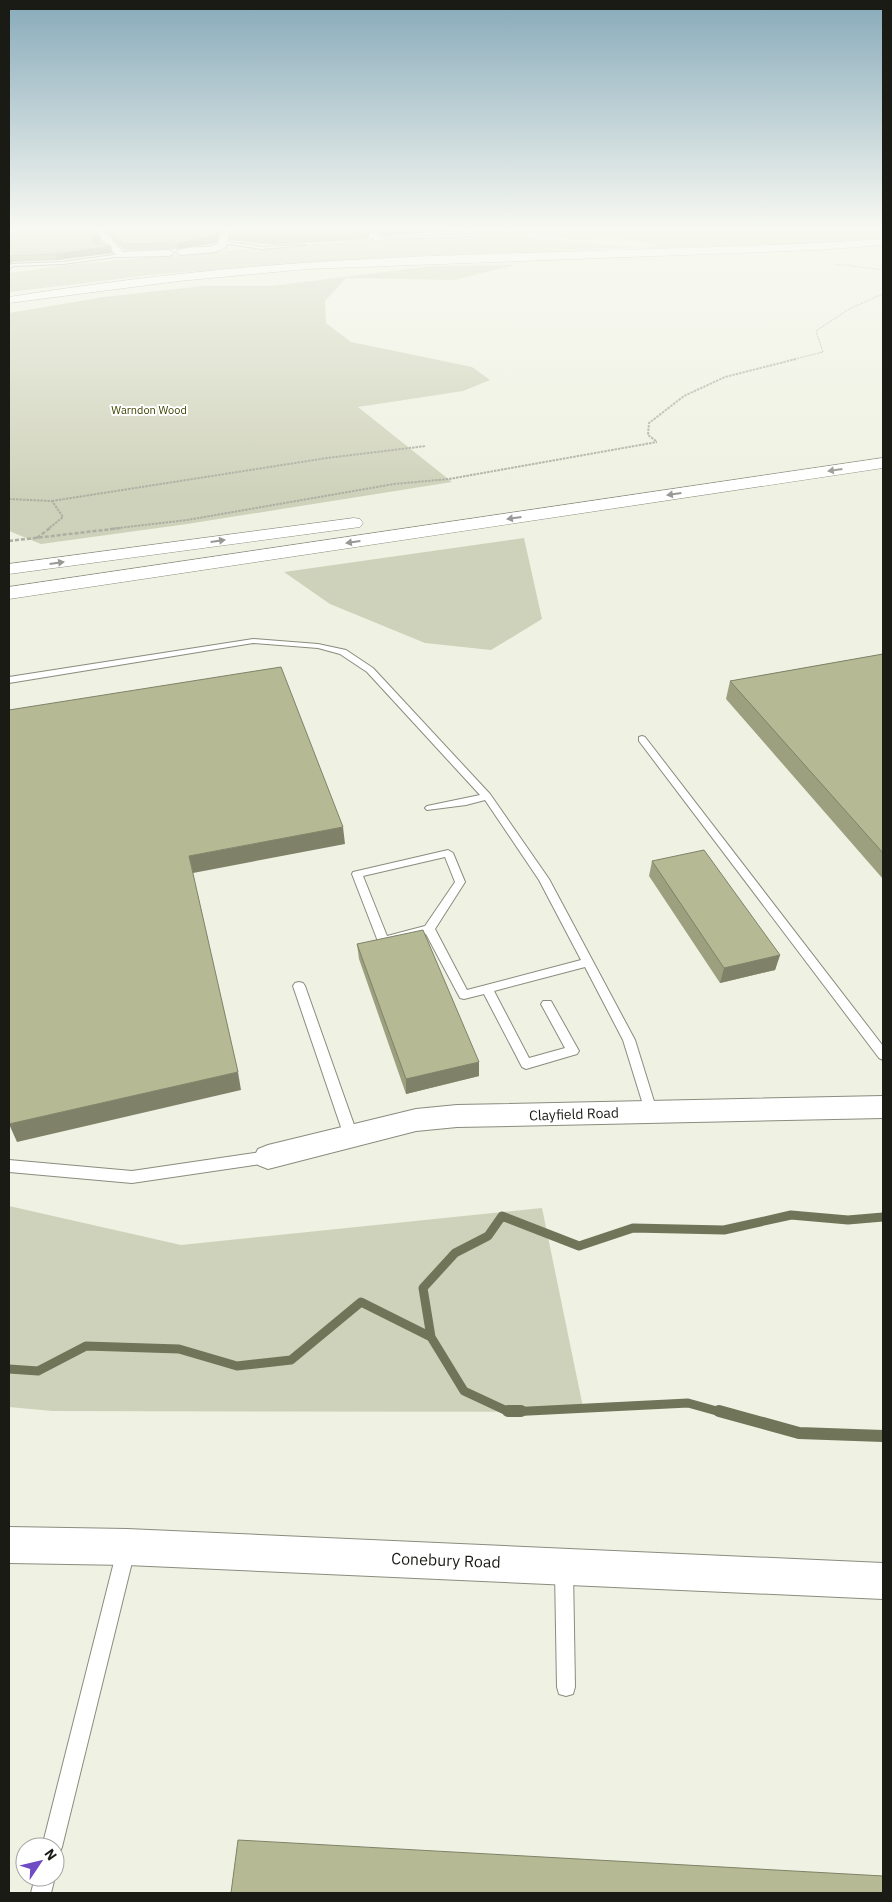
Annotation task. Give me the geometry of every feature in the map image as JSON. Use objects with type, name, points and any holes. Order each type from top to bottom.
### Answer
[{"type":"main road","points":[[776,462],[883,446]]},
{"type":"main road","points":[[9,593],[883,463]]},
{"type":"main road","points":[[9,569],[374,520]]},
{"type":"street","name":"Clayfield Road","points":[[268,1157],[416,1120],[449,1117],[651,1111],[883,1108]]},
{"type":"street","name":"Conebury Road","points":[[9,1545],[127,1547],[563,1565],[883,1581]]},
{"type":"lane","points":[[9,680],[253,640],[283,642],[344,652],[370,670],[487,796],[544,880],[629,1040],[651,1111]]},
{"type":"lane","points":[[642,738],[883,1055]]},
{"type":"lane","points":[[430,808],[466,802],[487,796]]},
{"type":"lane","points":[[448,853],[460,882],[429,929],[383,941],[357,874],[448,853]]},
{"type":"lane","points":[[429,929],[464,995],[588,962]]},
{"type":"lane","points":[[299,986],[351,1136]]},
{"type":"lane","points":[[487,989],[526,1064],[573,1051],[547,1004]]},
{"type":"lane","points":[[9,1166],[132,1177],[268,1157]]},
{"type":"lane","points":[[54,1837],[127,1547]]},
{"type":"lane","points":[[563,1565],[566,1611],[566,1687]]},
{"type":"path","points":[[10,541],[187,520],[394,484],[449,479],[657,442],[648,435],[649,423],[684,396],[725,377],[823,352],[816,331],[835,319]]},
{"type":"path","points":[[9,499],[52,501],[318,459],[426,446]]},
{"type":"path","points":[[36,538],[63,517],[52,501]]},
{"type":"green space","name":"Warndon Wood","points":[[9,319],[326,319],[326,323],[351,342],[472,367],[490,380],[463,391],[358,407],[452,482],[187,524],[41,544],[9,531]]},
{"type":"green space","points":[[524,538],[542,619],[491,650],[425,643],[330,604],[284,572]]},
{"type":"green space","points":[[9,1206],[181,1245],[542,1208],[584,1412],[52,1411],[9,1407]]},
{"type":"building","points":[[883,654],[883,853],[730,681]]},
{"type":"building","points":[[281,667],[343,827],[189,856],[238,1072],[9,1124],[9,710]]},
{"type":"building","points":[[704,850],[780,955],[724,968],[652,861]]},
{"type":"building","points":[[423,930],[479,1062],[406,1079],[357,944]]},
{"type":"building","points":[[238,1840],[883,1876],[883,1893],[231,1893]]},
{"type":"waterway","points":[[431,1337],[423,1288],[455,1253],[488,1236],[502,1216],[579,1246],[633,1228],[724,1230],[791,1215],[848,1220],[883,1217]]},
{"type":"waterway","points":[[9,1369],[38,1371],[86,1346],[179,1349],[237,1366],[291,1360],[361,1302],[431,1337]]},
{"type":"waterway","points":[[431,1337],[464,1391],[509,1412],[688,1403],[724,1413]]},
{"type":"waterway","points":[[508,1411],[521,1411]]},
{"type":"waterway","points":[[719,1411],[799,1433],[883,1436]]}]
